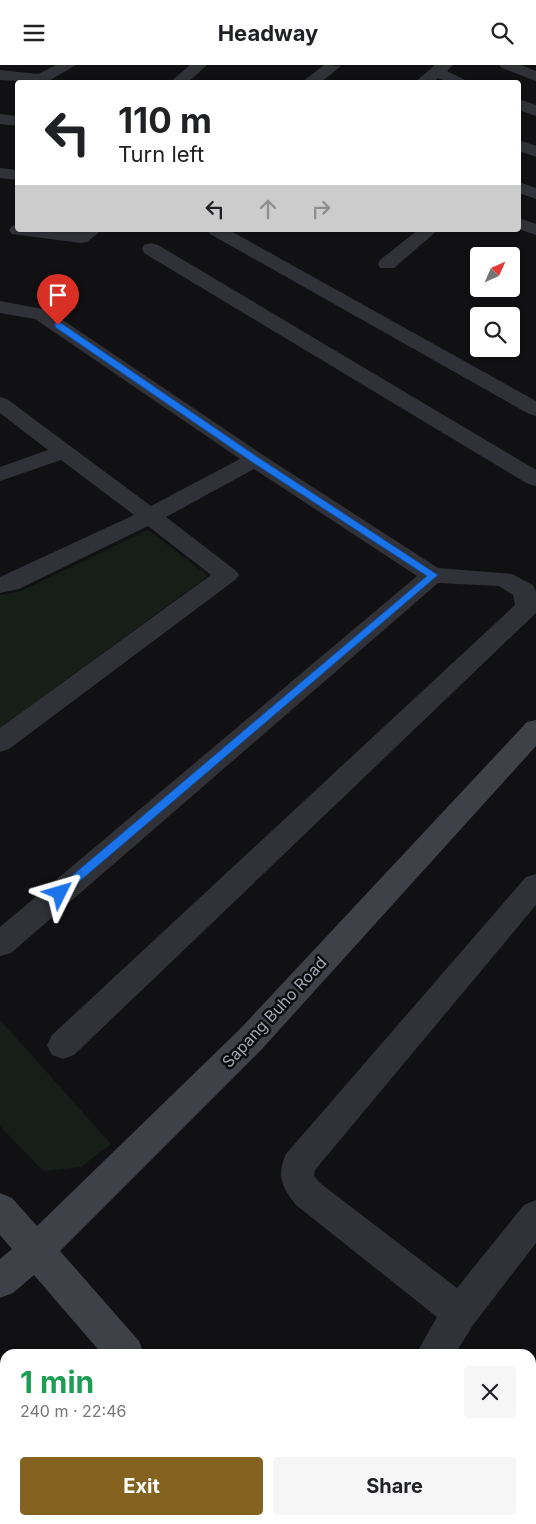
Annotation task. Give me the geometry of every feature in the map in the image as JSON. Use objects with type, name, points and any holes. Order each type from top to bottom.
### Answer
[{"type":"street","points":[[0,75],[40,79],[68,65]]},
{"type":"street","points":[[180,80],[200,65]]},
{"type":"street","points":[[313,80],[333,66],[327,65]]},
{"type":"street","points":[[506,65],[536,76]]},
{"type":"street","points":[[426,80],[441,69],[458,80]]},
{"type":"street","points":[[521,105],[536,111]]},
{"type":"street","points":[[0,119],[15,121]]},
{"type":"street","points":[[521,146],[536,152]]},
{"type":"street","points":[[0,173],[15,175]]},
{"type":"street","points":[[521,188],[536,194]]},
{"type":"street","points":[[521,224],[536,230]]},
{"type":"street","points":[[0,228],[15,230]]},
{"type":"street","points":[[34,232],[81,238],[90,232]]},
{"type":"street","points":[[220,232],[536,410]]},
{"type":"street","points":[[386,263],[426,232]]},
{"type":"street","points":[[151,249],[536,479]]},
{"type":"street","points":[[0,307],[41,314],[255,460],[433,575],[504,579],[524,591],[528,607],[63,1045]]},
{"type":"street","points":[[0,403],[62,452],[227,575],[0,742]]},
{"type":"street","points":[[0,474],[62,452]]},
{"type":"street","points":[[0,585],[10,583],[151,517],[255,460]]},
{"type":"street","points":[[0,944],[433,575]]},
{"type":"street","name":"Sapang Buho Road","points":[[0,1281],[36,1251],[251,1039],[536,729]]},
{"type":"street","points":[[460,1313],[308,1194],[297,1180],[298,1165],[536,885]]},
{"type":"street","points":[[0,1209],[122,1349]]},
{"type":"street","points":[[437,1349],[460,1313],[536,1216]]},
{"type":"shaded area","points":[[148,530],[208,576],[0,728],[0,595],[21,591]]},
{"type":"shaded area","points":[[0,1020],[111,1144],[81,1167],[43,1171],[0,1126]]},
{"type":"route","points":[[58,325],[255,460],[433,575],[60,893]]}]
